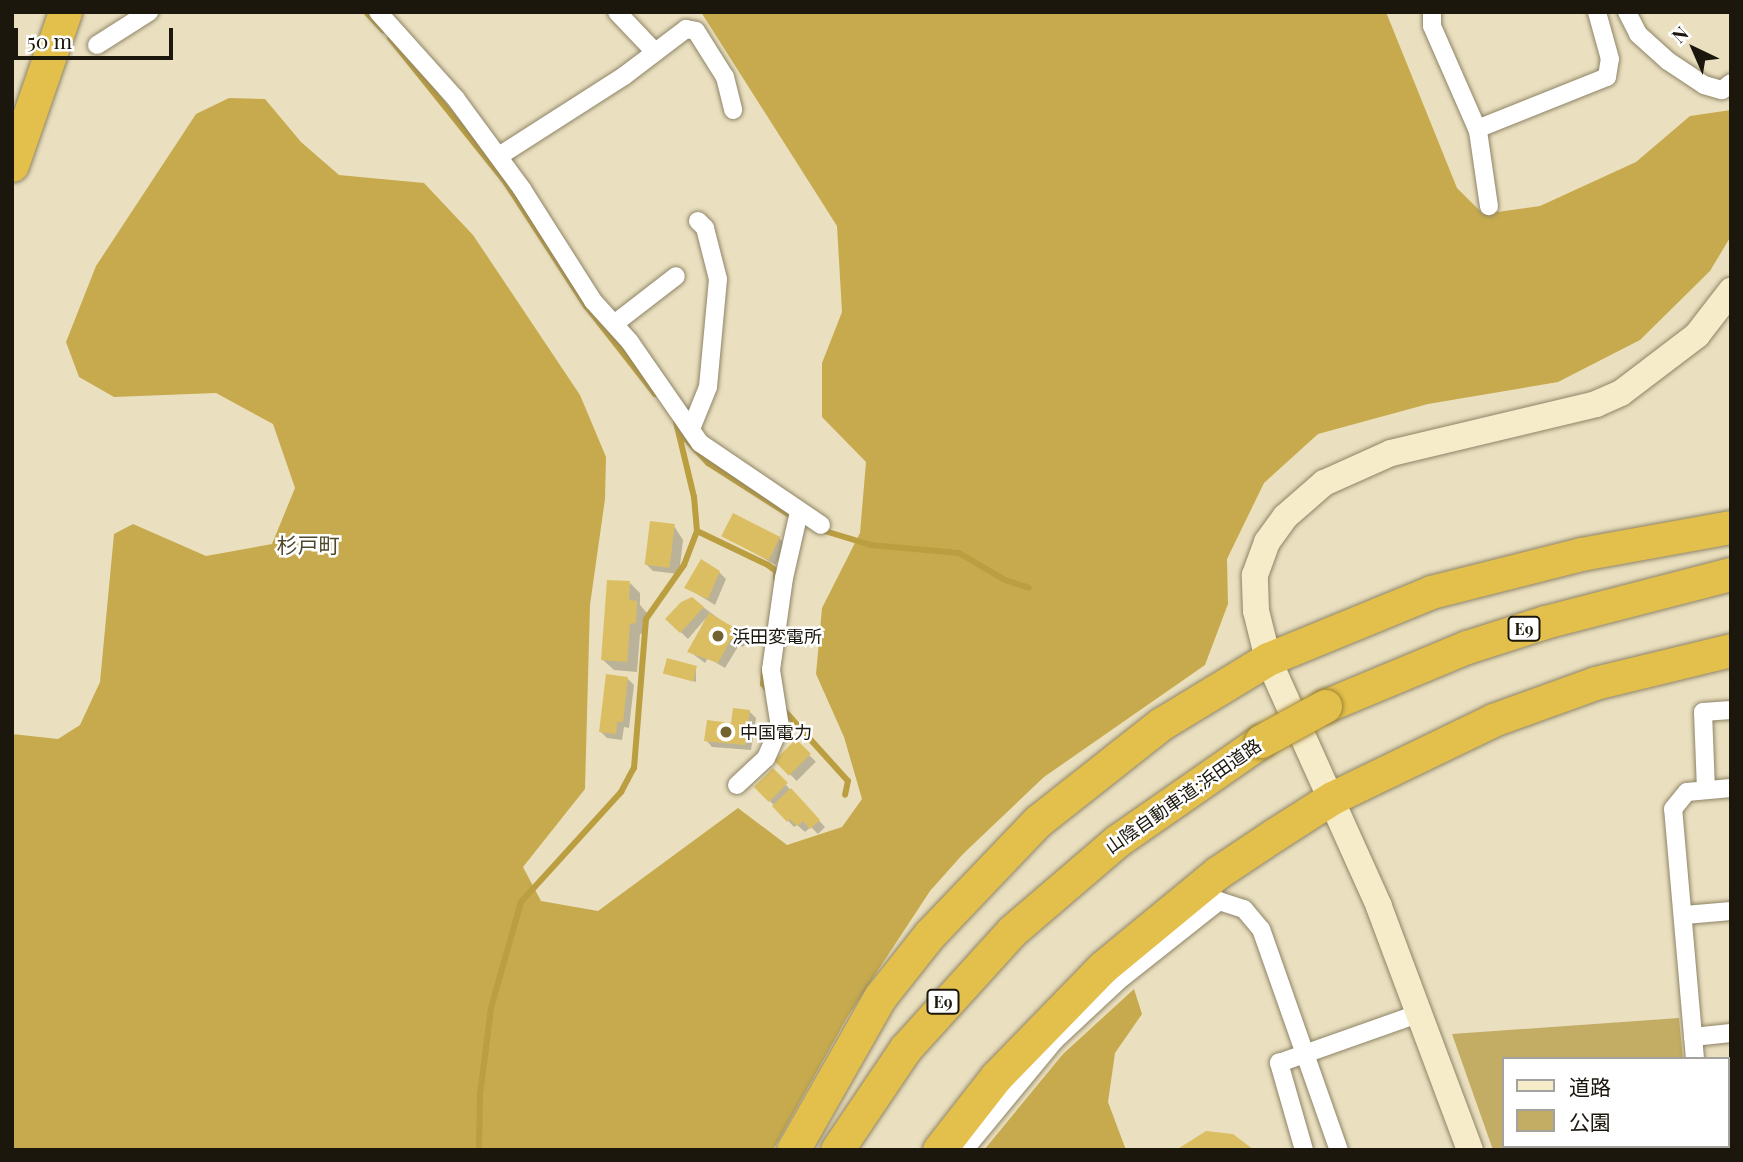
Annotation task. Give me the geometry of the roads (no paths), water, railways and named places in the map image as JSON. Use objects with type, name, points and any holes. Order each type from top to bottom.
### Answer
[{"type":"highway","points":[[12,165],[65,12]]},
{"type":"highway","points":[[793,1150],[880,997],[982,877],[1096,772],[1161,724],[1268,659],[1431,592],[1581,554],[1731,527]]},
{"type":"highway","name":"山陰自動車道;浜田道路","points":[[837,1150],[875,1089],[938,1007],[1012,930],[1161,807],[1261,741],[1325,706],[1480,643],[1731,573]]},
{"type":"highway","points":[[939,1150],[996,1077],[1103,967],[1217,873],[1332,799],[1438,744],[1544,699],[1660,664],[1731,650]]},
{"type":"highway","name":"山陰自動車道;浜田道路","points":[[858,1150],[949,1014],[1075,876]]},
{"type":"street","points":[[96,45],[149,12]]},
{"type":"street","points":[[378,12],[456,99],[499,156],[593,301],[614,324],[691,429],[722,460],[821,525]]},
{"type":"street","points":[[617,12],[655,52]]},
{"type":"street","points":[[1432,12],[1432,26],[1477,129],[1489,206]]},
{"type":"street","points":[[1477,129],[1607,77],[1610,59],[1597,12]]},
{"type":"street","points":[[1628,12],[1638,34],[1668,61],[1704,85],[1722,90],[1731,83]]},
{"type":"street","points":[[499,156],[686,29],[696,30],[725,78],[733,110]]},
{"type":"street","points":[[691,429],[708,387],[718,278],[705,228],[698,221]]},
{"type":"street","points":[[614,324],[676,276]]},
{"type":"street","points":[[1469,1150],[1420,1013],[1332,799],[1268,659],[1256,611],[1255,575],[1267,542],[1304,499],[1346,471],[1391,453],[1596,404],[1621,393],[1697,335],[1731,290]]},
{"type":"street","points":[[737,785],[766,758],[780,727],[771,670],[784,578],[799,512]]},
{"type":"street","points":[[1706,790],[1703,712],[1731,710]]},
{"type":"street","points":[[1695,1057],[1685,915],[1673,809],[1687,792],[1731,788]]},
{"type":"street","points":[[964,1150],[1055,1040],[1118,981],[1219,901],[1244,909],[1261,929],[1339,1150]]},
{"type":"street","points":[[1685,915],[1731,911]]},
{"type":"street","points":[[1304,1150],[1279,1063],[1420,1013]]},
{"type":"street","points":[[1693,1037],[1731,1033]]},
{"type":"waterway","points":[[366,12],[383,30]]},
{"type":"waterway","points":[[390,38],[506,183],[586,306],[655,394]]},
{"type":"waterway","points":[[479,1150],[480,1095],[491,1008],[521,902],[621,792],[634,768],[646,619],[684,565],[697,531],[694,497],[676,422]]},
{"type":"waterway","points":[[681,434],[708,463],[796,519]]},
{"type":"waterway","points":[[818,529],[871,545],[959,553],[1005,580],[1029,588]]},
{"type":"waterway","points":[[697,531],[768,565],[776,571],[776,579]]},
{"type":"waterway","points":[[764,670],[763,684],[769,692]]},
{"type":"waterway","points":[[782,708],[848,781],[845,795]]},
{"type":"place","name":"浜田変電所","points":[[718,636]]},
{"type":"place","name":"中国電力","points":[[726,732]]},
{"type":"district","name":"杉戸町","points":[[308,544]]}]
